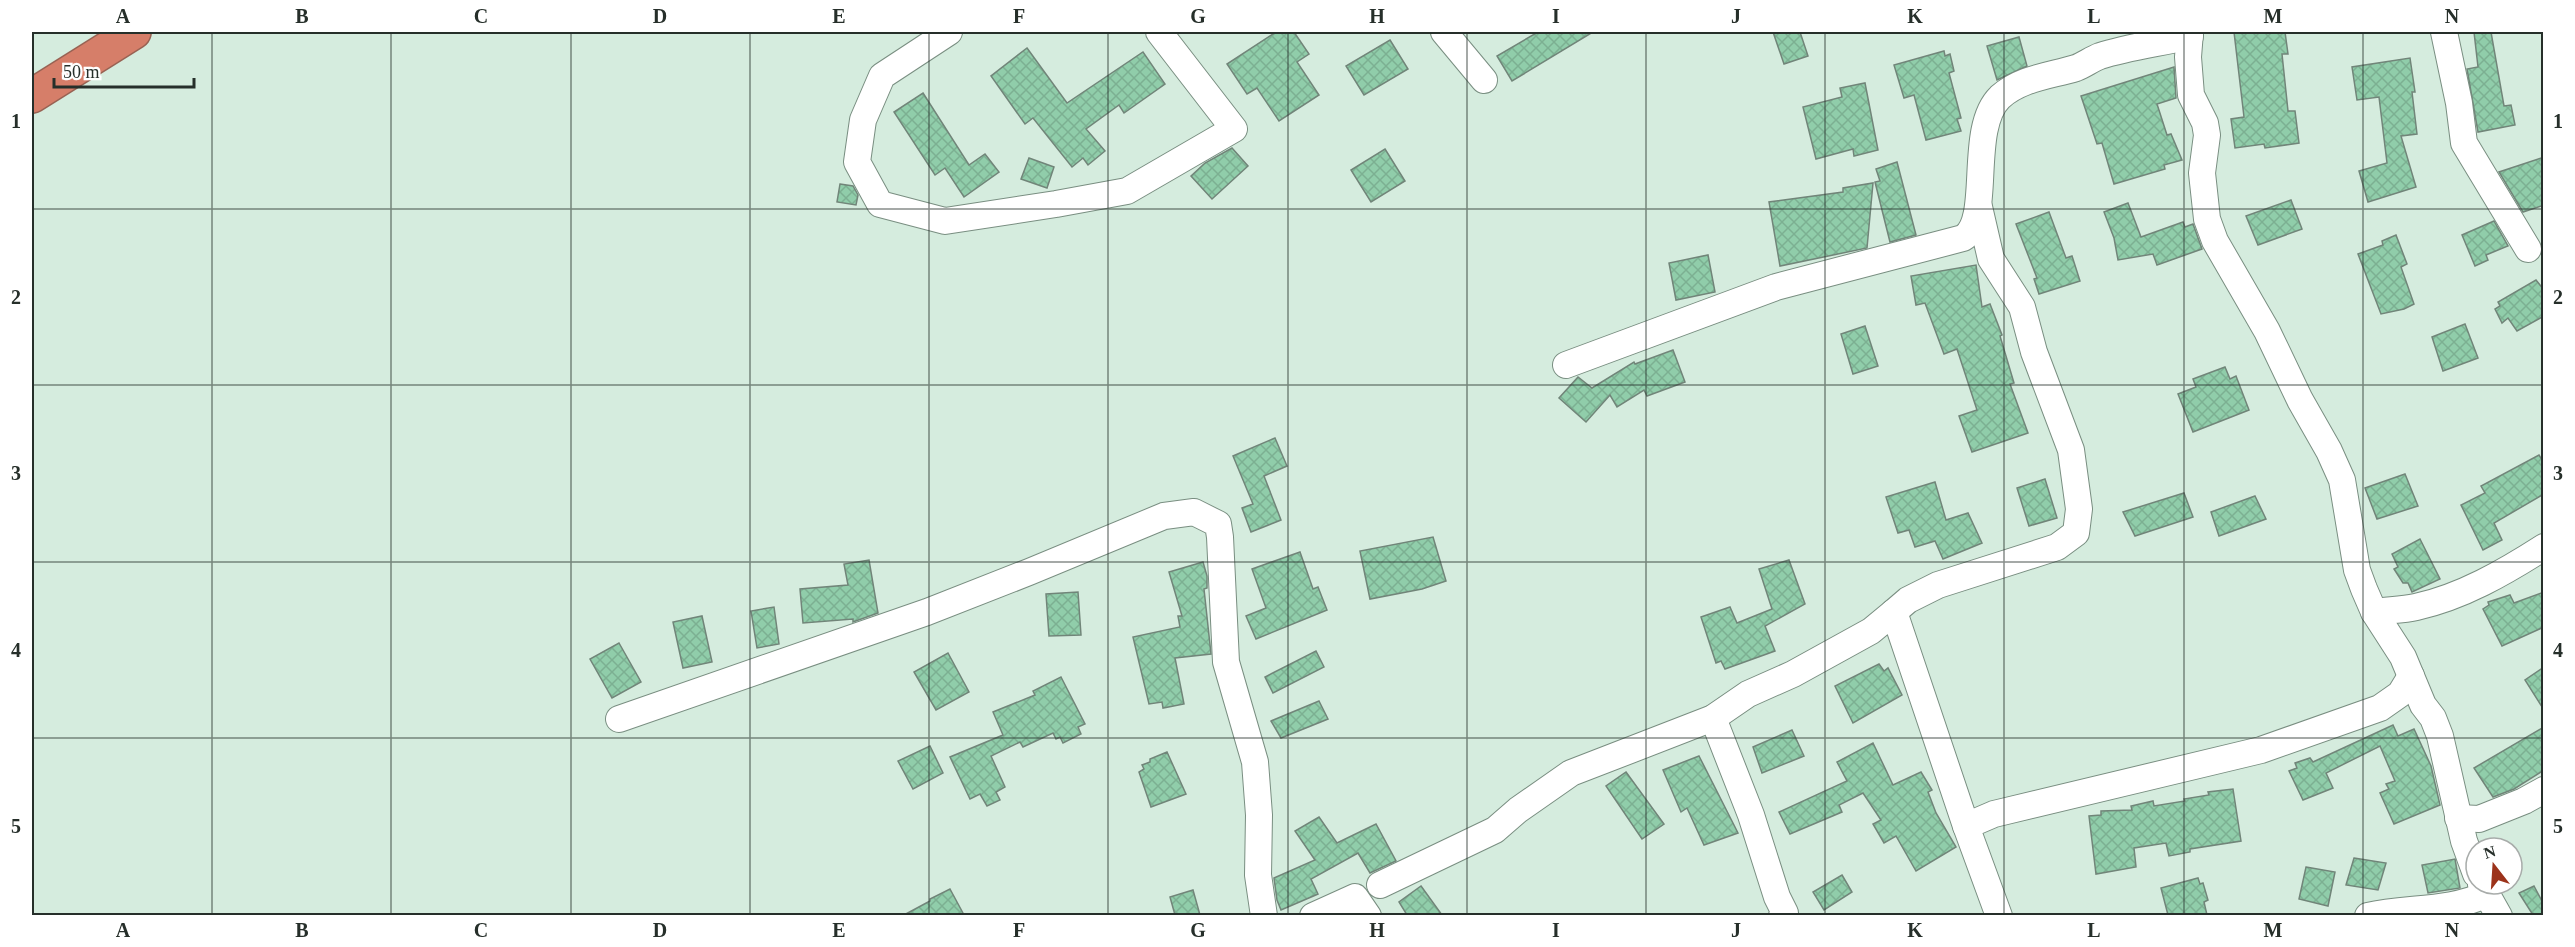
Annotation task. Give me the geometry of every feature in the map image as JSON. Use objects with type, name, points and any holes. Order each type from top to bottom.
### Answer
[{"type":"highway","points":[[32,96],[134,32]]},
{"type":"street","points":[[949,32],[882,76],[863,120],[857,162],[880,204],[945,221],[1127,191],[1234,129],[1159,32]]},
{"type":"street","points":[[1444,32],[1484,80]]},
{"type":"street","points":[[2444,32],[2459,103],[2464,143],[2528,249]]},
{"type":"street","points":[[1566,365],[1776,287],[1963,238],[1970,234],[1974,227],[1983,140],[1990,113],[1997,100],[2007,91],[2019,84],[2079,67],[2100,56],[2190,34],[2191,95],[2205,123],[2207,135],[2202,173],[2207,219],[2215,241],[2267,331],[2342,480],[2357,570],[2374,612],[2394,641],[2423,705],[2433,718],[2440,736],[2458,818],[2465,836]]},
{"type":"street","points":[[1380,885],[1495,830],[1518,810],[1571,773],[1713,718],[1748,694],[1793,674],[1871,631],[1908,600],[1938,585],[2056,547],[2076,533],[2079,509],[2070,450],[2034,352],[2022,307],[1991,259],[1978,202]]},
{"type":"street","points":[[619,719],[927,612],[1164,516],[1194,512],[1218,524],[1226,662],[1255,762],[1259,815],[1258,875],[1264,915]]},
{"type":"street","points":[[2374,612],[2416,607],[2451,596],[2507,571],[2544,547]]},
{"type":"street","points":[[1894,612],[1966,826],[1999,915]]},
{"type":"street","points":[[1966,826],[2006,811],[2261,750],[2380,708],[2400,694],[2410,676]]},
{"type":"street","points":[[1713,718],[1751,815],[1785,913],[1782,915]]},
{"type":"street","points":[[2458,818],[2479,819],[2524,801],[2544,790]]},
{"type":"street","points":[[2368,915],[2448,907],[2468,903],[2479,896]]},
{"type":"street","points":[[1313,915],[1355,897],[1368,915]]},
{"type":"building","points":[[1276,32],[1294,32],[1309,54],[1297,62],[1319,95],[1279,121],[1257,88],[1247,94],[1227,64]]},
{"type":"building","points":[[1538,32],[1593,32],[1512,81],[1497,56]]},
{"type":"building","points":[[1773,32],[1800,32],[1808,56],[1784,64]]},
{"type":"building","points":[[2234,32],[2285,32],[2288,54],[2282,54],[2288,111],[2295,111],[2299,143],[2265,148],[2264,144],[2235,148],[2231,119],[2244,117]]},
{"type":"building","points":[[2474,32],[2491,32],[2504,106],[2511,105],[2515,125],[2478,132],[2467,69],[2478,67]]},
{"type":"building","points":[[2019,37],[2027,66],[1997,80],[1987,46]]},
{"type":"building","points":[[1390,40],[1408,69],[1364,95],[1346,66]]},
{"type":"building","points":[[1027,48],[1067,103],[1143,52],[1165,84],[1124,113],[1119,105],[1086,129],[1105,151],[1088,165],[1083,158],[1072,167],[1033,118],[1025,124],[991,76]]},
{"type":"building","points":[[1944,51],[1945,56],[1950,54],[1954,71],[1949,73],[1961,118],[1957,119],[1961,131],[1926,140],[1914,95],[1904,98],[1894,65]]},
{"type":"building","points":[[2410,58],[2415,92],[2412,92],[2417,134],[2401,136],[2416,187],[2368,202],[2359,171],[2387,163],[2379,97],[2357,100],[2352,67]]},
{"type":"building","points":[[2174,67],[2176,98],[2157,104],[2167,135],[2171,134],[2182,160],[2164,165],[2165,169],[2114,184],[2102,143],[2097,144],[2081,96]]},
{"type":"building","points":[[1865,83],[1878,150],[1854,156],[1853,149],[1816,159],[1803,107],[1842,97],[1840,88]]},
{"type":"building","points":[[923,93],[969,165],[985,154],[999,172],[964,197],[945,168],[935,175],[894,112]]},
{"type":"building","points":[[1232,148],[1248,166],[1212,199],[1191,176],[1205,163]]},
{"type":"building","points":[[1385,149],[1405,181],[1371,202],[1351,170]]},
{"type":"building","points":[[2544,157],[2544,205],[2523,212],[2499,172]]},
{"type":"building","points":[[1029,158],[1054,167],[1047,188],[1021,179]]},
{"type":"building","points":[[1897,162],[1916,235],[1890,242],[1875,182],[1880,181],[1876,169]]},
{"type":"building","points":[[1873,183],[1867,248],[1780,266],[1769,202],[1843,192],[1843,188]]},
{"type":"building","points":[[840,184],[853,186],[858,195],[856,205],[837,202]]},
{"type":"building","points":[[2291,200],[2302,229],[2258,245],[2246,216]]},
{"type":"building","points":[[2128,203],[2141,237],[2183,222],[2185,227],[2193,224],[2202,249],[2157,265],[2153,254],[2118,260],[2114,238],[2104,212]]},
{"type":"building","points":[[2049,212],[2066,258],[2072,256],[2080,281],[2039,294],[2034,279],[2037,278],[2016,224]]},
{"type":"building","points":[[2494,221],[2508,246],[2486,255],[2488,260],[2475,266],[2462,235]]},
{"type":"building","points":[[2396,235],[2407,264],[2401,267],[2414,304],[2404,309],[2381,314],[2358,254],[2383,245],[2382,241]]},
{"type":"building","points":[[1708,255],[1715,292],[1676,300],[1669,263]]},
{"type":"building","points":[[1976,265],[1982,307],[1990,304],[2002,335],[2000,336],[2014,383],[2010,384],[2028,433],[1972,452],[1959,416],[1977,410],[1957,349],[1944,354],[1925,303],[1916,305],[1911,276]]},
{"type":"building","points":[[2536,280],[2544,290],[2544,316],[2517,331],[2508,318],[2502,323],[2495,309],[2500,306],[2498,302]]},
{"type":"building","points":[[2465,324],[2478,358],[2443,371],[2432,337]]},
{"type":"building","points":[[1865,326],[1878,366],[1853,374],[1841,334]]},
{"type":"building","points":[[1673,350],[1685,382],[1647,396],[1644,390],[1617,407],[1610,395],[1586,422],[1559,398],[1578,377],[1592,388],[1634,362],[1635,364]]},
{"type":"building","points":[[2225,367],[2230,379],[2236,376],[2249,410],[2193,432],[2178,394],[2196,387],[2193,379]]},
{"type":"building","points":[[1275,438],[1287,466],[1264,476],[1281,520],[1251,532],[1242,508],[1253,504],[1233,456]]},
{"type":"building","points":[[2539,455],[2544,463],[2544,494],[2494,523],[2502,540],[2483,550],[2461,505],[2485,493],[2481,486]]},
{"type":"building","points":[[2405,474],[2418,506],[2377,519],[2365,488]]},
{"type":"building","points":[[2045,479],[2057,518],[2029,526],[2017,488]]},
{"type":"building","points":[[1935,482],[1946,520],[1968,513],[1982,543],[1943,559],[1935,541],[1915,547],[1909,530],[1898,533],[1886,497]]},
{"type":"building","points":[[2184,493],[2193,517],[2135,536],[2123,512]]},
{"type":"building","points":[[2255,496],[2266,519],[2219,536],[2211,512]]},
{"type":"building","points":[[1433,537],[1446,581],[1422,589],[1370,599],[1360,551]]},
{"type":"building","points":[[2420,539],[2440,579],[2412,592],[2408,583],[2403,583],[2394,569],[2398,567],[2392,554]]},
{"type":"building","points":[[1300,552],[1313,589],[1318,587],[1327,610],[1256,639],[1246,616],[1266,608],[1252,569]]},
{"type":"building","points":[[869,560],[878,613],[853,622],[853,619],[803,623],[800,589],[848,585],[844,564]]},
{"type":"building","points":[[1789,560],[1805,604],[1765,626],[1775,651],[1725,669],[1721,661],[1716,663],[1701,617],[1730,607],[1737,623],[1772,609],[1759,569]]},
{"type":"building","points":[[1203,562],[1207,576],[1207,588],[1204,589],[1211,654],[1175,658],[1184,704],[1163,708],[1162,702],[1149,704],[1133,637],[1180,627],[1178,616],[1182,616],[1169,572]]},
{"type":"building","points":[[1078,592],[1081,635],[1049,636],[1046,594]]},
{"type":"building","points":[[2544,592],[2544,627],[2502,646],[2483,609],[2489,605],[2488,602],[2510,595],[2514,603]]},
{"type":"building","points":[[774,607],[779,644],[757,648],[751,611]]},
{"type":"building","points":[[702,616],[712,662],[683,668],[673,622]]},
{"type":"building","points":[[619,643],[641,682],[612,698],[590,659]]},
{"type":"building","points":[[1316,651],[1324,667],[1273,693],[1265,677]]},
{"type":"building","points":[[948,653],[969,692],[936,710],[914,672]]},
{"type":"building","points":[[1879,664],[1884,671],[1888,668],[1902,695],[1853,723],[1835,686]]},
{"type":"building","points":[[2544,667],[2544,710],[2525,680]]},
{"type":"building","points":[[1061,677],[1085,724],[1078,727],[1081,734],[1063,743],[1060,737],[1056,739],[1053,733],[1023,747],[1020,742],[991,756],[1005,787],[996,792],[1000,800],[987,806],[980,794],[970,799],[950,757],[1003,735],[993,712],[1035,695],[1033,691]]},
{"type":"building","points":[[1319,701],[1328,719],[1281,738],[1271,721]]},
{"type":"building","points":[[2393,725],[2398,736],[2414,729],[2431,766],[2440,805],[2394,824],[2380,793],[2389,789],[2386,784],[2395,781],[2380,746],[2326,773],[2333,788],[2303,800],[2289,771],[2297,768],[2295,763],[2310,758],[2313,762]]},
{"type":"building","points":[[2544,727],[2544,770],[2514,789],[2493,797],[2474,768]]},
{"type":"building","points":[[1792,730],[1804,756],[1762,773],[1753,747]]},
{"type":"building","points":[[1873,743],[1893,785],[1921,772],[1932,790],[1928,792],[1936,813],[1956,847],[1916,871],[1896,836],[1884,843],[1873,824],[1881,820],[1863,793],[1839,805],[1842,812],[1790,834],[1779,812],[1847,781],[1837,762]]},
{"type":"building","points":[[930,746],[943,773],[913,789],[898,761]]},
{"type":"building","points":[[1167,752],[1186,794],[1151,807],[1139,772],[1144,769],[1142,765],[1150,762],[1150,759]]},
{"type":"building","points":[[1699,756],[1738,833],[1704,845],[1687,808],[1681,812],[1663,770]]},
{"type":"building","points":[[1626,772],[1664,824],[1642,839],[1606,786]]},
{"type":"building","points":[[2233,789],[2241,841],[2190,849],[2190,852],[2169,856],[2166,843],[2134,848],[2136,867],[2096,874],[2089,816],[2101,815],[2101,811],[2132,810],[2131,806],[2153,801],[2154,806],[2185,801],[2184,799],[2209,795],[2208,792]]},
{"type":"building","points":[[1319,817],[1337,843],[1376,824],[1396,861],[1370,873],[1358,853],[1311,879],[1318,894],[1281,910],[1274,878],[1315,860],[1295,831]]},
{"type":"building","points":[[2354,858],[2386,863],[2378,890],[2346,885]]},
{"type":"building","points":[[2455,859],[2460,888],[2428,893],[2422,865]]},
{"type":"building","points":[[2306,867],[2335,872],[2328,906],[2299,899]]},
{"type":"building","points":[[1842,875],[1852,892],[1824,910],[1813,892]]},
{"type":"building","points":[[2198,878],[2200,884],[2203,883],[2208,900],[2204,902],[2207,915],[2168,915],[2161,888]]},
{"type":"building","points":[[1421,886],[1442,915],[1407,915],[1399,902]]},
{"type":"building","points":[[2534,886],[2544,905],[2544,915],[2533,915],[2521,896],[2524,896],[2524,891]]},
{"type":"building","points":[[950,889],[964,915],[904,915],[930,899]]},
{"type":"building","points":[[1193,890],[1200,915],[1175,915],[1170,897]]}]
